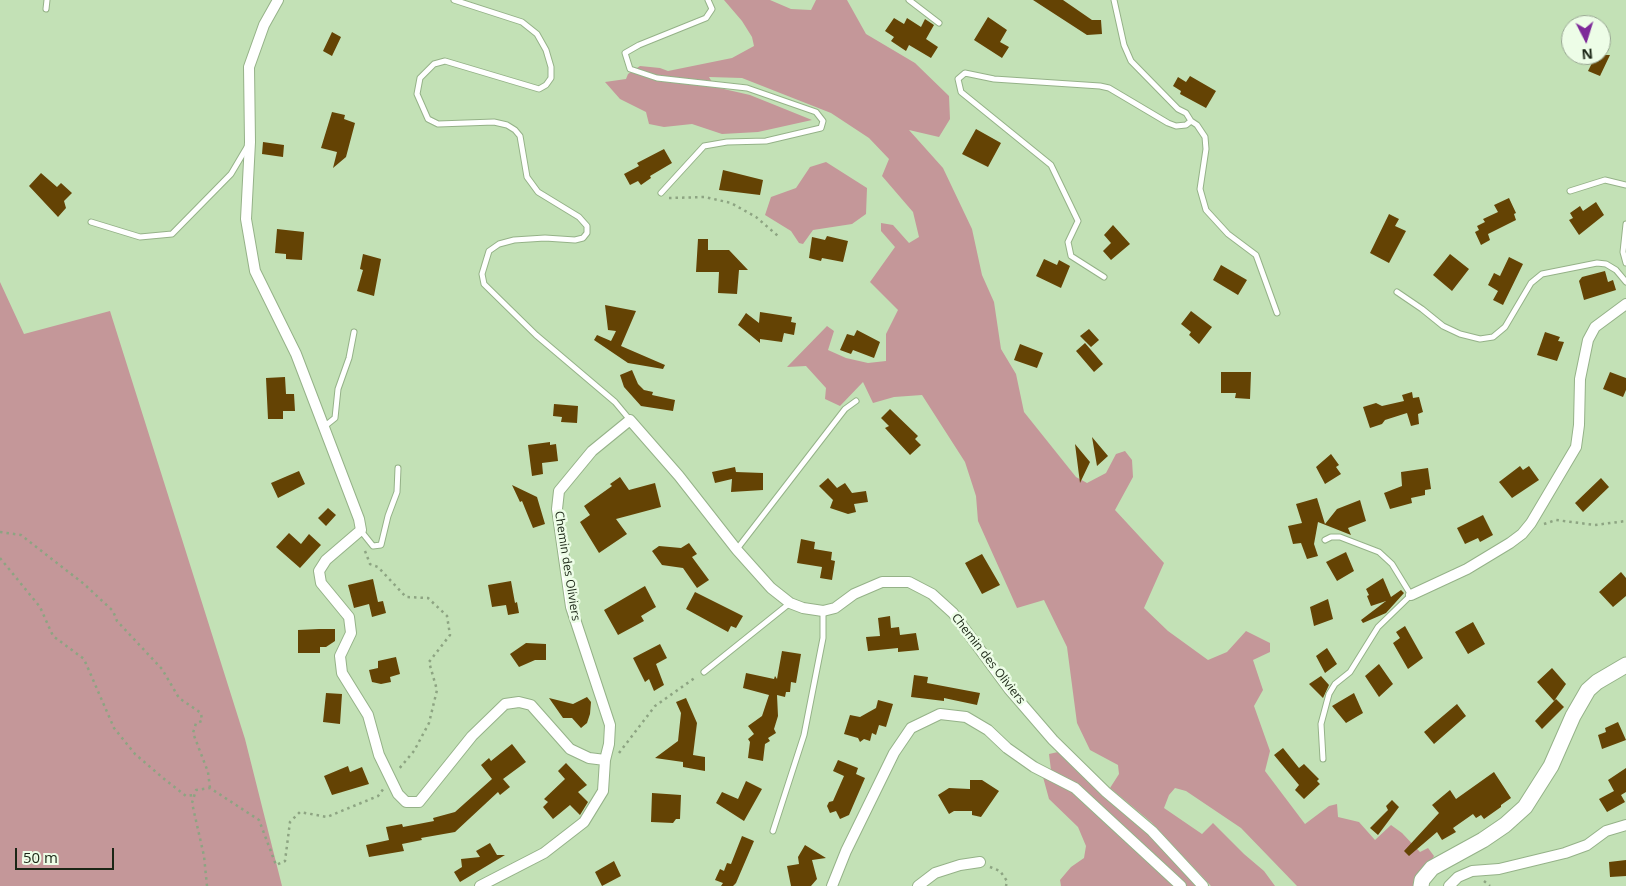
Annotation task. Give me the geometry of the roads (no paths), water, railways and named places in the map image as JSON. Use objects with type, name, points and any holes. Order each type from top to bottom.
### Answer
[{"type":"street","points":[[278,0],[264,25],[249,66],[250,142],[246,219],[255,271],[296,354],[359,519],[358,533],[326,560],[319,571],[321,583],[349,617],[351,633],[340,656],[342,674],[368,715],[379,755],[398,794],[406,802],[419,802],[472,736],[505,704],[520,702],[531,706],[570,748],[589,758],[605,760]]},
{"type":"street","points":[[1411,595],[1467,569],[1510,543],[1522,534],[1531,523],[1576,447],[1579,425],[1580,379],[1588,340],[1595,327],[1626,304]]},
{"type":"street","points":[[630,420],[679,476],[737,550],[771,588],[790,603],[803,608],[823,611]]},
{"type":"street","name":"Chemin des Oliviers","points":[[480,886],[544,853],[584,822],[603,791],[610,725],[571,607],[556,509],[559,491],[592,451],[630,420]]},
{"type":"street","name":"Chemin des Oliviers","points":[[823,611],[835,608],[854,594],[882,582],[909,582],[932,594],[953,613],[1009,689],[1053,740],[1106,792],[1152,831],[1203,886]]},
{"type":"street","points":[[1421,886],[1422,880],[1432,868],[1483,840],[1505,825],[1525,807],[1551,766],[1573,716],[1588,690],[1626,665]]},
{"type":"street","points":[[832,886],[846,851],[894,753],[911,728],[940,714],[966,717],[988,730],[1007,748],[1034,767],[1075,788],[1181,886]]},
{"type":"street","points":[[1449,886],[1458,876],[1472,871],[1499,869],[1565,853],[1587,845],[1606,831],[1626,825]]},
{"type":"street","points":[[918,886],[935,873],[960,864],[980,862]]},
{"type":"lane","points":[[46,9],[47,0]]},
{"type":"lane","points":[[454,0],[509,16],[530,28],[537,34],[546,50],[551,67],[551,78],[546,85],[539,89],[445,61],[434,64],[420,78],[417,94],[428,120],[438,124],[494,122],[508,125],[520,136],[527,177],[538,192],[580,218],[587,226],[587,233],[583,238],[575,240],[545,238],[514,240],[499,244],[489,251],[482,274],[484,284],[494,296],[536,335],[615,402],[630,420]]},
{"type":"lane","points":[[661,192],[704,146],[727,142],[766,140],[821,128],[823,121],[816,112],[747,88],[657,78],[630,69],[625,54],[639,45],[706,18],[712,9],[708,0]]},
{"type":"lane","points":[[909,0],[939,22]]},
{"type":"lane","points":[[1114,0],[1124,45],[1131,61],[1178,109],[1186,113],[1205,136],[1206,149],[1200,189],[1206,210],[1228,234],[1256,255],[1277,313]]},
{"type":"lane","points":[[1104,277],[1071,256],[1068,242],[1078,221],[1051,164],[961,92],[958,79],[966,73],[994,79],[1088,84],[1109,88],[1176,126],[1186,125],[1191,121]]},
{"type":"lane","points":[[91,222],[140,236],[172,234],[231,174],[250,142]]},
{"type":"lane","points":[[1570,192],[1605,180],[1626,185]]},
{"type":"lane","points":[[1626,224],[1623,252],[1626,264]]},
{"type":"lane","points":[[1397,292],[1443,326],[1460,334],[1480,338],[1493,337],[1505,327],[1531,283],[1542,274],[1597,263],[1606,264],[1616,270],[1626,282]]},
{"type":"lane","points":[[325,426],[336,418],[338,389],[349,358],[354,332]]},
{"type":"lane","points":[[737,550],[845,409],[856,401]]},
{"type":"lane","points":[[358,533],[373,546],[381,545],[388,516],[397,492],[398,468]]},
{"type":"lane","points":[[1323,758],[1320,724],[1329,694],[1335,684],[1350,672],[1378,627],[1411,595],[1392,564],[1379,552],[1340,538],[1331,537],[1326,540]]},
{"type":"lane","points":[[704,672],[790,603]]},
{"type":"lane","points":[[773,831],[804,735],[823,638],[823,611]]}]
